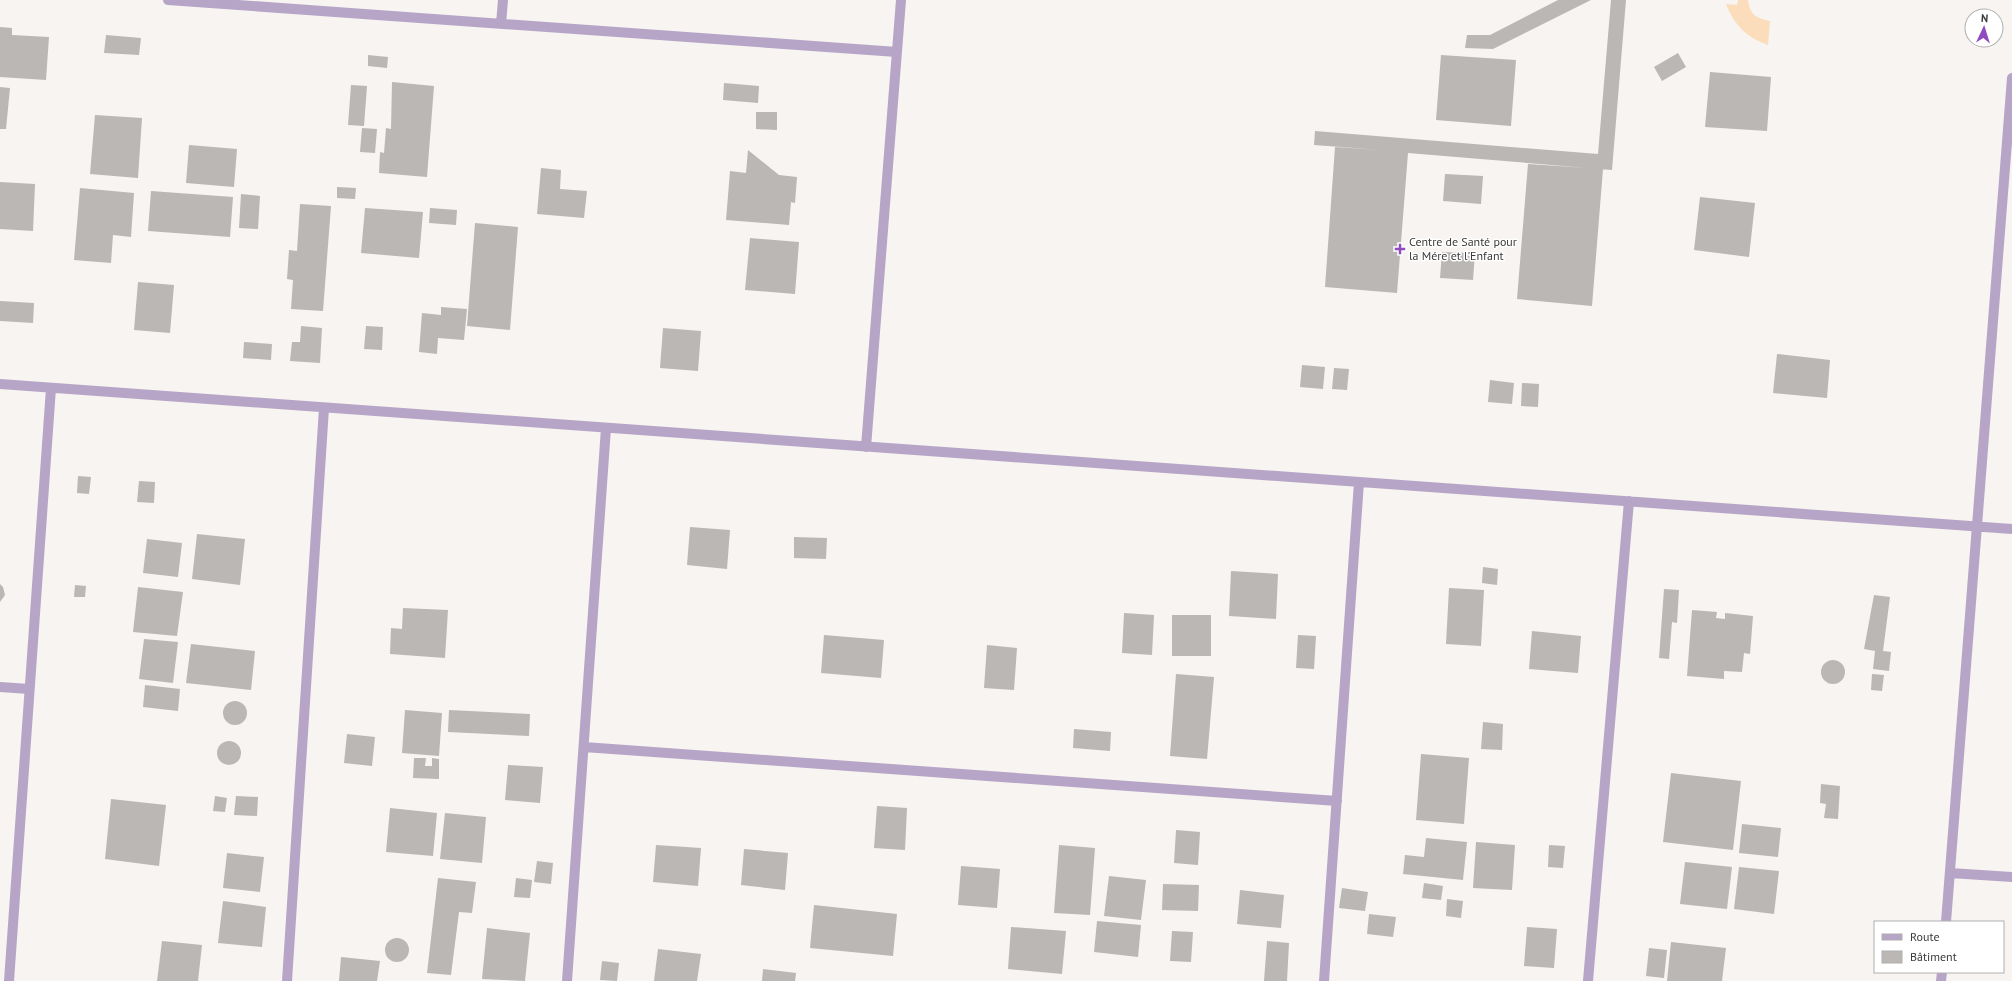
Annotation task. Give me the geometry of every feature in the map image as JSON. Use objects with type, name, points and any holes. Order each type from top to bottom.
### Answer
[{"type":"street","points":[[168,0],[897,52]]},
{"type":"street","points":[[501,24],[503,0]]},
{"type":"street","points":[[866,446],[901,0]]},
{"type":"street","points":[[1946,921],[2012,78]]},
{"type":"street","points":[[0,384],[2012,529]]},
{"type":"street","points":[[9,981],[5,963],[30,689],[51,388]]},
{"type":"street","points":[[287,981],[324,408]]},
{"type":"street","points":[[567,981],[606,428]]},
{"type":"street","points":[[1324,981],[1359,482]]},
{"type":"street","points":[[1588,981],[1629,502]]},
{"type":"street","points":[[0,687],[30,689]]},
{"type":"street","points":[[584,747],[1337,801]]},
{"type":"street","points":[[1950,873],[2012,877]]},
{"type":"shaded area","points":[[1738,0],[1748,0],[1750,9],[1754,15],[1761,19],[1770,21],[1768,45],[1754,39],[1742,30],[1729,12],[1726,4],[1737,5]]},
{"type":"building","points":[[1558,0],[1591,0],[1493,49],[1465,48],[1467,35],[1490,35]]},
{"type":"building","points":[[1611,0],[1626,0],[1612,170],[1408,153],[1397,293],[1325,287],[1335,147],[1381,150],[1314,145],[1315,131],[1598,154]]},
{"type":"building","points":[[0,27],[12,28],[12,35],[49,37],[46,80],[0,77]]},
{"type":"building","points":[[106,35],[141,38],[139,55],[104,53]]},
{"type":"building","points":[[1678,53],[1686,67],[1662,81],[1654,67]]},
{"type":"building","points":[[368,55],[388,57],[387,68],[368,66]]},
{"type":"building","points":[[1441,55],[1516,60],[1511,126],[1436,120]]},
{"type":"building","points":[[1710,72],[1771,77],[1767,131],[1705,127]]},
{"type":"building","points":[[392,82],[434,86],[427,177],[379,173],[380,152],[384,153],[386,128],[391,129]]},
{"type":"building","points":[[724,83],[759,86],[758,103],[723,100]]},
{"type":"building","points":[[351,85],[367,86],[364,126],[348,125]]},
{"type":"building","points":[[0,87],[10,88],[6,129],[0,129]]},
{"type":"building","points":[[756,112],[777,112],[777,130],[756,129]]},
{"type":"building","points":[[95,115],[142,118],[138,178],[90,174]]},
{"type":"building","points":[[362,128],[377,129],[375,153],[360,152]]},
{"type":"building","points":[[189,145],[237,149],[234,187],[186,183]]},
{"type":"building","points":[[748,150],[779,175],[797,177],[795,203],[791,202],[789,225],[726,220],[730,171],[746,173]]},
{"type":"building","points":[[1528,164],[1603,169],[1592,306],[1517,299]]},
{"type":"building","points":[[541,168],[561,170],[560,189],[587,191],[584,218],[537,214]]},
{"type":"building","points":[[1445,174],[1483,176],[1481,204],[1443,201]]},
{"type":"building","points":[[0,182],[35,184],[33,231],[0,229]]},
{"type":"building","points":[[337,187],[356,188],[355,199],[337,198]]},
{"type":"building","points":[[80,188],[134,193],[131,237],[113,235],[111,263],[74,260]]},
{"type":"building","points":[[151,191],[233,197],[230,237],[148,231]]},
{"type":"building","points":[[241,194],[260,196],[258,229],[239,228]]},
{"type":"building","points":[[1700,197],[1755,203],[1749,257],[1694,250]]},
{"type":"building","points":[[300,204],[331,206],[323,311],[291,309],[293,280],[287,279],[289,250],[297,251]]},
{"type":"building","points":[[365,208],[423,212],[419,258],[361,253]]},
{"type":"building","points":[[430,208],[457,210],[456,225],[429,223]]},
{"type":"building","points":[[475,223],[518,227],[510,330],[467,326]]},
{"type":"building","points":[[750,238],[799,242],[795,294],[745,290]]},
{"type":"building","points":[[1442,252],[1475,253],[1473,280],[1440,278]]},
{"type":"building","points":[[138,282],[174,285],[170,333],[134,330]]},
{"type":"building","points":[[0,301],[34,303],[33,323],[0,321]]},
{"type":"building","points":[[441,307],[467,309],[464,340],[438,338],[437,354],[419,352],[422,313],[441,315]]},
{"type":"building","points":[[301,326],[322,328],[320,363],[290,361],[292,342],[300,342]]},
{"type":"building","points":[[366,326],[383,327],[382,350],[364,349]]},
{"type":"building","points":[[663,328],[701,331],[698,371],[660,368]]},
{"type":"building","points":[[244,342],[272,344],[271,360],[243,358]]},
{"type":"building","points":[[1777,354],[1830,360],[1827,398],[1773,393]]},
{"type":"building","points":[[1302,365],[1325,367],[1323,389],[1300,387]]},
{"type":"building","points":[[1334,368],[1349,369],[1347,390],[1332,389]]},
{"type":"building","points":[[1490,380],[1514,383],[1512,404],[1488,402]]},
{"type":"building","points":[[1522,383],[1539,384],[1538,407],[1521,406]]},
{"type":"building","points":[[78,476],[91,477],[89,494],[77,493]]},
{"type":"building","points":[[139,481],[155,482],[154,503],[137,502]]},
{"type":"building","points":[[690,527],[730,530],[727,569],[687,565]]},
{"type":"building","points":[[197,534],[245,539],[240,585],[192,579]]},
{"type":"building","points":[[794,537],[827,538],[826,559],[794,558]]},
{"type":"building","points":[[147,539],[182,543],[178,577],[143,573]]},
{"type":"building","points":[[1483,567],[1498,569],[1497,585],[1482,583]]},
{"type":"building","points":[[1231,571],[1278,574],[1276,619],[1229,616]]},
{"type":"building","points":[[0,584],[3,587],[5,595],[0,602]]},
{"type":"building","points":[[75,585],[86,586],[85,597],[74,597]]},
{"type":"building","points":[[138,587],[183,592],[177,636],[133,632]]},
{"type":"building","points":[[1449,588],[1484,590],[1481,646],[1446,644]]},
{"type":"building","points":[[1664,589],[1679,590],[1677,623],[1672,622],[1669,659],[1659,658]]},
{"type":"building","points":[[1874,595],[1890,597],[1883,651],[1891,652],[1889,671],[1873,669],[1875,651],[1864,649]]},
{"type":"building","points":[[403,608],[448,610],[445,658],[390,654],[391,628],[402,629]]},
{"type":"building","points":[[1692,610],[1717,612],[1716,618],[1725,619],[1725,613],[1753,616],[1750,654],[1744,653],[1742,672],[1724,671],[1724,679],[1687,676]]},
{"type":"building","points":[[1124,613],[1154,615],[1152,655],[1122,653]]},
{"type":"building","points":[[1172,615],[1211,615],[1211,656],[1172,656]]},
{"type":"building","points":[[1532,631],[1581,636],[1578,673],[1529,669]]},
{"type":"building","points":[[824,635],[884,640],[881,678],[821,673]]},
{"type":"building","points":[[1298,635],[1316,636],[1314,669],[1296,668]]},
{"type":"building","points":[[144,639],[178,642],[173,683],[139,679]]},
{"type":"building","points":[[191,644],[255,651],[251,690],[186,683]]},
{"type":"building","points":[[987,645],[1017,648],[1014,690],[984,688]]},
{"type":"building","points":[[1833,660],[1841,664],[1845,672],[1841,680],[1833,684],[1825,680],[1821,672],[1825,664]]},
{"type":"building","points":[[1176,674],[1214,677],[1207,759],[1170,756]]},
{"type":"building","points":[[1872,674],[1884,675],[1882,691],[1871,690]]},
{"type":"building","points":[[145,685],[180,689],[178,711],[143,707]]},
{"type":"building","points":[[235,701],[243,705],[247,713],[243,721],[235,725],[227,721],[223,713],[227,705]]},
{"type":"building","points":[[405,710],[442,713],[439,756],[402,753]]},
{"type":"building","points":[[449,710],[530,714],[529,736],[448,732]]},
{"type":"building","points":[[1483,722],[1503,724],[1502,750],[1481,749]]},
{"type":"building","points":[[1074,729],[1111,732],[1110,751],[1073,748]]},
{"type":"building","points":[[347,734],[375,737],[372,766],[344,763]]},
{"type":"building","points":[[229,741],[237,745],[241,753],[237,761],[229,765],[221,761],[217,753],[221,745]]},
{"type":"building","points":[[1421,754],[1469,758],[1464,824],[1416,820]]},
{"type":"building","points":[[414,758],[426,758],[425,766],[432,766],[432,758],[439,759],[439,779],[413,778]]},
{"type":"building","points":[[508,765],[543,767],[540,803],[505,800]]},
{"type":"building","points":[[1671,773],[1741,781],[1733,850],[1663,842]]},
{"type":"building","points":[[1821,784],[1840,786],[1838,819],[1824,818],[1826,804],[1820,803]]},
{"type":"building","points":[[215,796],[227,798],[225,812],[213,811]]},
{"type":"building","points":[[236,796],[258,797],[257,816],[234,815]]},
{"type":"building","points":[[111,799],[166,805],[159,866],[105,859]]},
{"type":"building","points":[[877,806],[907,808],[905,850],[874,848]]},
{"type":"building","points":[[390,808],[437,813],[433,856],[386,852]]},
{"type":"building","points":[[445,813],[486,817],[482,863],[440,859]]},
{"type":"building","points":[[1742,824],[1781,828],[1778,857],[1739,853]]},
{"type":"building","points":[[1176,830],[1200,832],[1198,865],[1174,863]]},
{"type":"building","points":[[1426,838],[1467,842],[1463,880],[1403,874],[1405,855],[1424,857]]},
{"type":"building","points":[[1476,842],[1515,845],[1512,890],[1473,888]]},
{"type":"building","points":[[656,845],[701,848],[698,886],[653,882]]},
{"type":"building","points":[[1059,845],[1095,848],[1090,915],[1054,913]]},
{"type":"building","points":[[1549,845],[1565,846],[1563,868],[1548,867]]},
{"type":"building","points":[[744,849],[788,853],[785,890],[741,885]]},
{"type":"building","points":[[227,853],[264,857],[260,892],[223,888]]},
{"type":"building","points":[[537,861],[553,863],[551,884],[534,882]]},
{"type":"building","points":[[1685,862],[1732,867],[1727,909],[1680,904]]},
{"type":"building","points":[[961,866],[1000,869],[997,908],[958,905]]},
{"type":"building","points":[[1739,867],[1779,871],[1774,914],[1734,909]]},
{"type":"building","points":[[1109,876],[1146,880],[1141,920],[1104,916]]},
{"type":"building","points":[[438,878],[476,882],[472,913],[459,912],[451,975],[427,973]]},
{"type":"building","points":[[516,878],[532,880],[530,898],[514,897]]},
{"type":"building","points":[[1424,883],[1443,886],[1441,900],[1422,898]]},
{"type":"building","points":[[1163,884],[1199,885],[1198,911],[1162,910]]},
{"type":"building","points":[[1342,888],[1368,892],[1365,911],[1339,908]]},
{"type":"building","points":[[1240,890],[1284,895],[1281,928],[1237,924]]},
{"type":"building","points":[[1447,899],[1463,901],[1461,918],[1446,916]]},
{"type":"building","points":[[223,901],[266,907],[262,947],[218,943]]},
{"type":"building","points":[[814,905],[897,914],[893,956],[810,948]]},
{"type":"building","points":[[1369,914],[1396,917],[1393,937],[1367,934]]},
{"type":"building","points":[[1097,921],[1141,925],[1138,957],[1094,952]]},
{"type":"building","points":[[1011,927],[1066,931],[1062,974],[1008,969]]},
{"type":"building","points":[[1527,927],[1557,929],[1554,968],[1524,966]]},
{"type":"building","points":[[487,928],[530,933],[525,981],[482,979]]},
{"type":"building","points":[[1172,931],[1193,932],[1191,962],[1170,961]]},
{"type":"building","points":[[397,938],[405,942],[409,950],[405,958],[397,962],[389,958],[385,950],[389,942]]},
{"type":"building","points":[[162,941],[202,945],[198,981],[157,981]]},
{"type":"building","points":[[1267,941],[1289,943],[1287,981],[1264,981]]},
{"type":"building","points":[[1671,942],[1726,948],[1722,981],[1667,981]]},
{"type":"building","points":[[1649,948],[1667,950],[1664,978],[1646,976]]},
{"type":"building","points":[[658,949],[701,954],[697,981],[654,981]]},
{"type":"building","points":[[341,957],[380,961],[377,981],[339,981]]},
{"type":"building","points":[[602,961],[619,963],[617,981],[600,980]]},
{"type":"building","points":[[763,969],[796,973],[795,981],[762,981]]},
{"type":"place","name":"Centre de Santé pour la Mére et l'Enfant","points":[[1400,249]]}]
